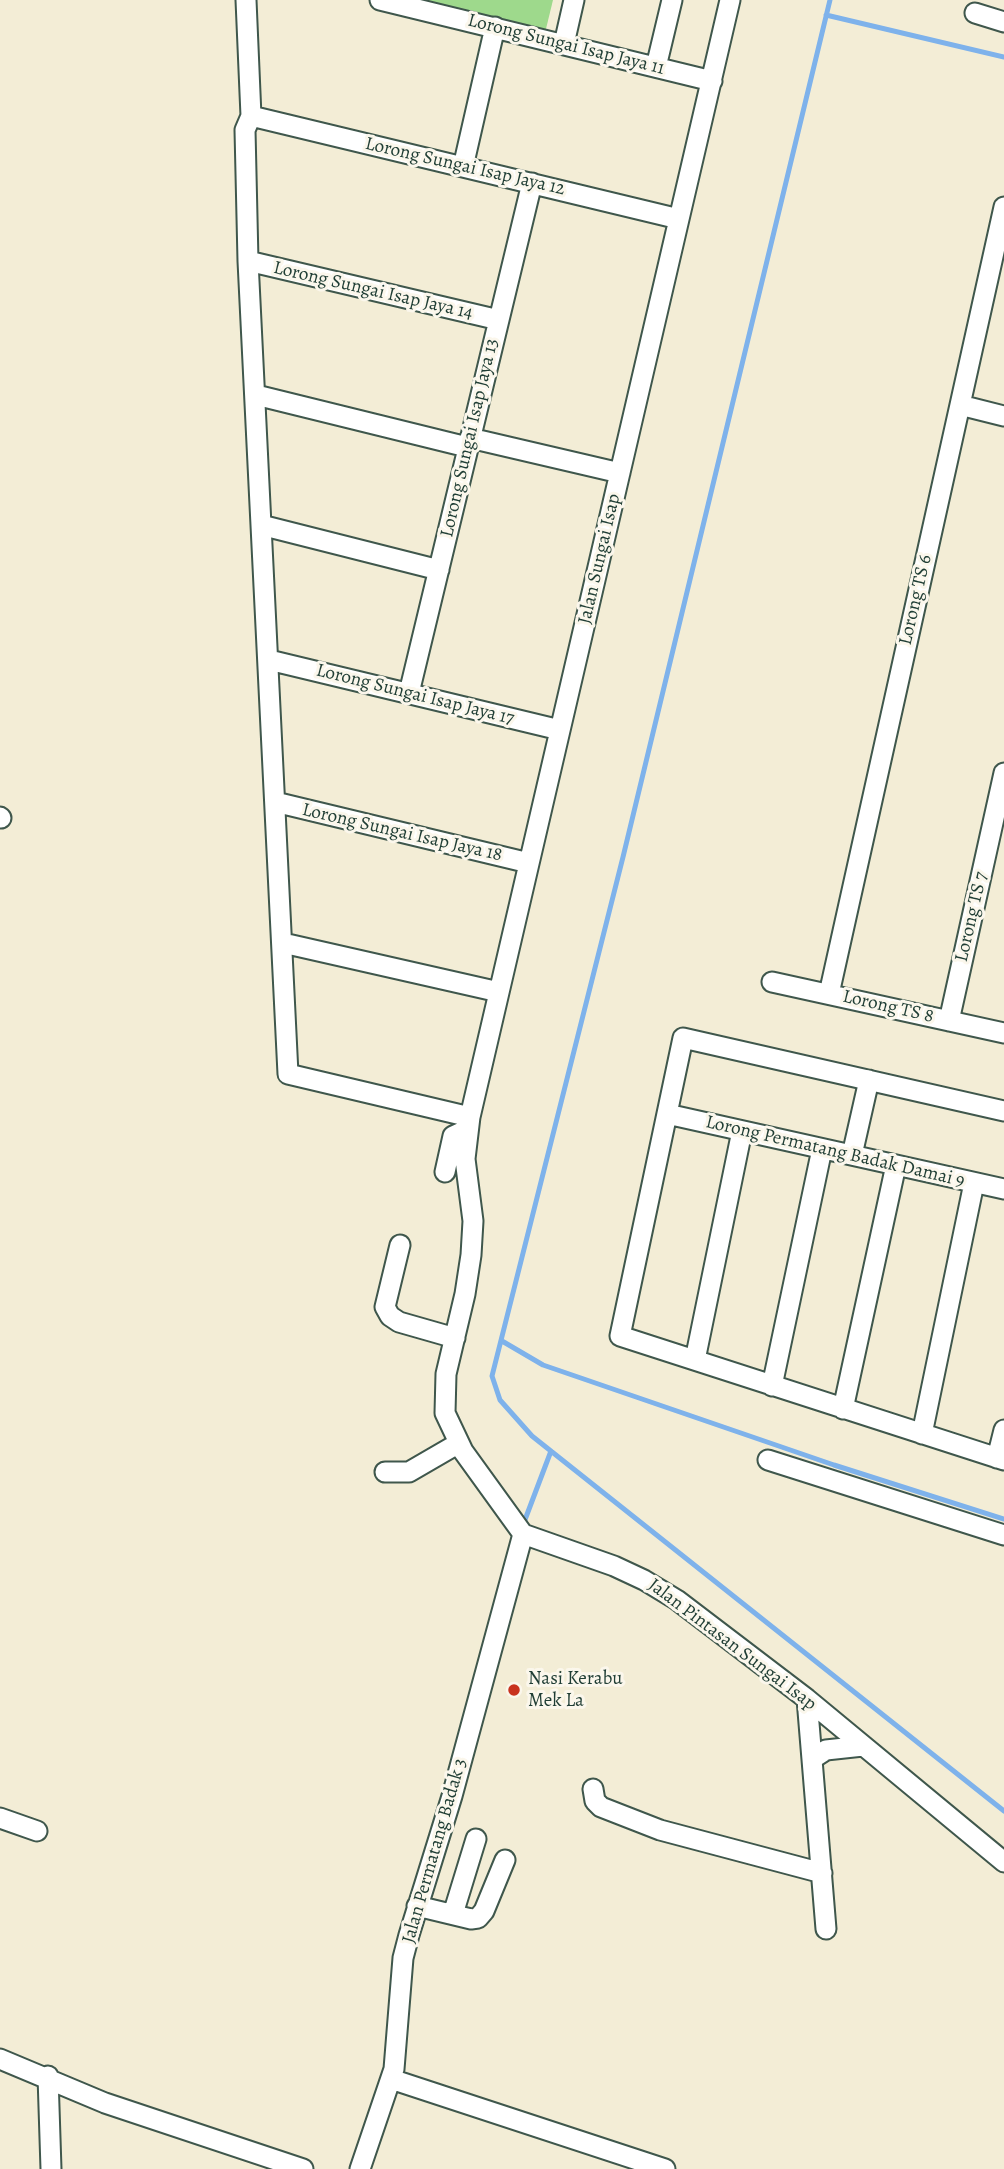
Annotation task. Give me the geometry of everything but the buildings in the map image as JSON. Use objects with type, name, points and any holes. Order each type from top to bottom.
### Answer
[{"type":"street","points":[[246,0],[251,116],[245,131],[248,261],[288,1074],[469,1123]]},
{"type":"street","name":"Lorong Sungai Isap Jaya 11","points":[[380,0],[712,81]]},
{"type":"street","points":[[564,44],[574,0]]},
{"type":"street","points":[[656,67],[672,0]]},
{"type":"street","name":"Jalan Sungai Isap","points":[[469,1123],[730,0]]},
{"type":"street","points":[[975,13],[1004,22]]},
{"type":"street","points":[[463,167],[495,27]]},
{"type":"street","name":"Lorong Sungai Isap Jaya 12","points":[[251,116],[679,219]]},
{"type":"street","name":"Lorong Sungai Isap Jaya 13","points":[[409,693],[531,183]]},
{"type":"street","name":"Lorong TS 6","points":[[829,994],[960,405],[996,284],[1004,207]]},
{"type":"street","name":"Lorong Sungai Isap Jaya 14","points":[[248,261],[499,320]]},
{"type":"street","points":[[256,395],[468,443],[620,473]]},
{"type":"street","points":[[960,405],[1004,416]]},
{"type":"street","points":[[261,526],[439,570]]},
{"type":"street","name":"Lorong Sungai Isap Jaya 17","points":[[269,660],[560,730]]},
{"type":"street","name":"Lorong TS 7","points":[[949,1021],[1004,773]]},
{"type":"street","name":"Lorong Sungai Isap Jaya 18","points":[[275,803],[529,863]]},
{"type":"street","points":[[283,943],[499,992]]},
{"type":"street","name":"Lorong TS 8","points":[[772,982],[1004,1033]]},
{"type":"street","points":[[1004,1111],[683,1038],[620,1336],[1001,1459],[1004,1430]]},
{"type":"street","points":[[852,1155],[869,1080]]},
{"type":"street","name":"Lorong Permatang Badak Damai 9","points":[[667,1114],[1004,1189]]},
{"type":"street","points":[[445,1172],[453,1136],[469,1123]]},
{"type":"street","points":[[469,1123],[465,1159],[473,1221],[471,1255],[443,1395],[445,1413],[458,1443],[523,1534]]},
{"type":"street","points":[[695,1360],[742,1131]]},
{"type":"street","points":[[772,1386],[822,1149]]},
{"type":"street","points":[[843,1409],[896,1165]]},
{"type":"street","points":[[922,1434],[974,1183]]},
{"type":"street","points":[[400,1245],[385,1307],[399,1322],[455,1338]]},
{"type":"street","points":[[385,1472],[409,1472],[458,1443]]},
{"type":"street","points":[[768,1460],[1004,1535]]},
{"type":"street","name":"Jalan Pintasan Sungai Isap","points":[[523,1534],[644,1580],[677,1600],[807,1699],[1004,1862]]},
{"type":"street","name":"Jalan Permatang Badak 3","points":[[359,2169],[391,2079],[403,1958],[452,1797],[523,1534]]},
{"type":"street","points":[[807,1699],[826,1929]]},
{"type":"street","points":[[812,1759],[826,1750],[863,1746]]},
{"type":"street","points":[[593,1789],[595,1801],[601,1807],[660,1830],[822,1873]]},
{"type":"street","points":[[0,1818],[37,1831]]},
{"type":"street","points":[[453,1914],[476,1839]]},
{"type":"street","points":[[417,1906],[471,1919],[478,1918],[484,1911],[505,1860]]},
{"type":"street","points":[[0,2059],[105,2103],[303,2169]]},
{"type":"street","points":[[48,2077],[51,2169]]},
{"type":"street","points":[[391,2079],[666,2169]]},
{"type":"green space","points":[[407,0],[553,0],[545,33]]},
{"type":"waterway","points":[[830,0],[623,857],[492,1376],[500,1400],[532,1436],[1004,1811]]},
{"type":"waterway","points":[[826,15],[1004,57]]},
{"type":"waterway","points":[[502,1341],[543,1365],[834,1465],[1004,1519]]},
{"type":"waterway","points":[[523,1525],[551,1451]]},
{"type":"place","name":"Nasi Kerabu Mek La","points":[[514,1690]]}]
